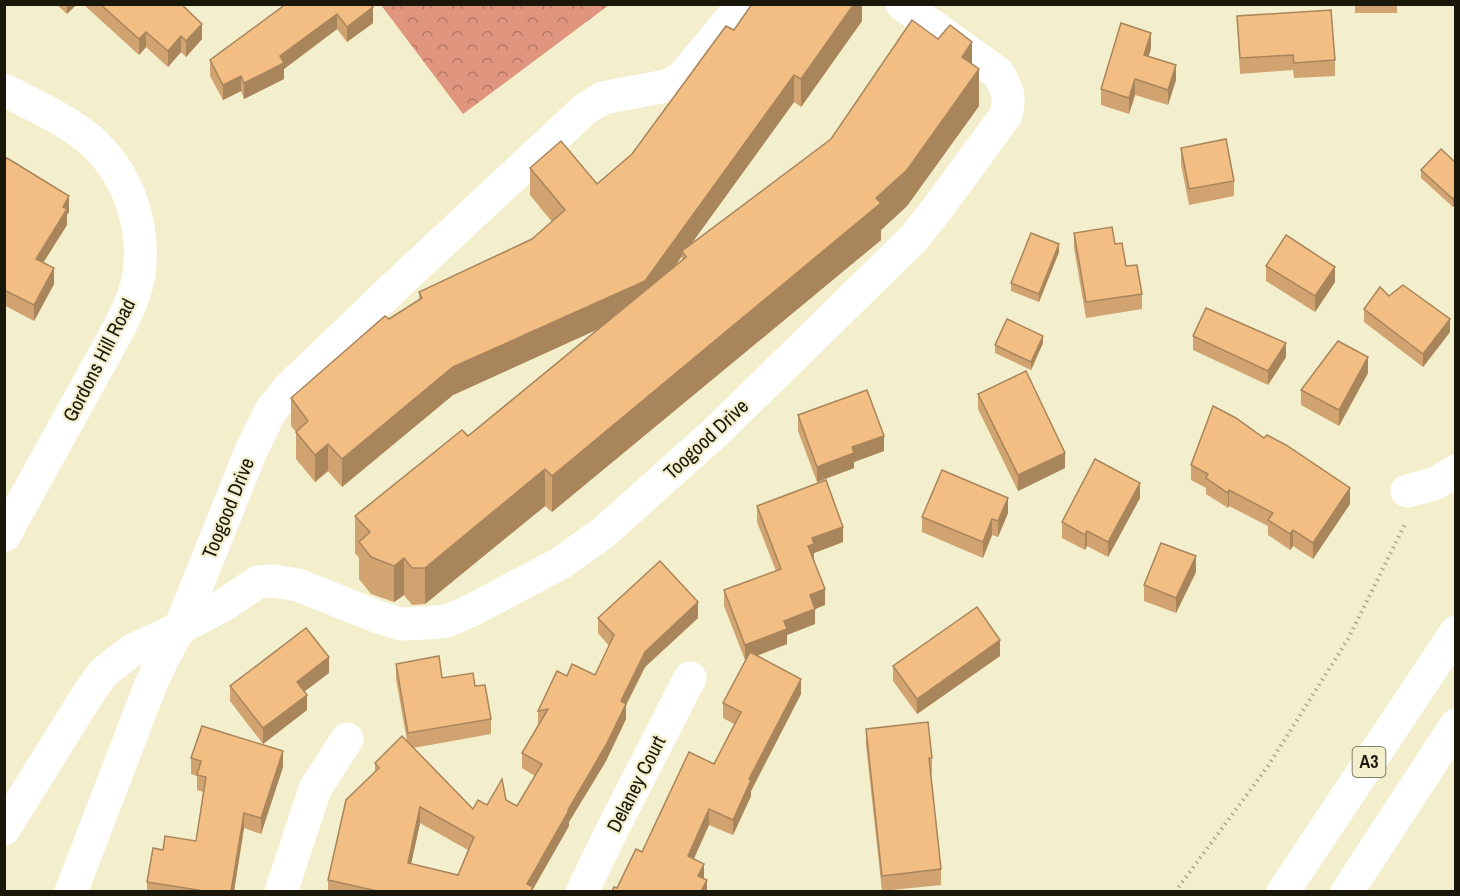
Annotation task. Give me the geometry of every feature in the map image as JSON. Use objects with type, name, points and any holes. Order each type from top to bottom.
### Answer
[{"type":"main road","name":"Toogood Drive","points":[[71,891],[151,684],[180,628],[251,451],[272,410],[289,388],[585,109],[603,98],[666,86],[681,79],[743,4]]},
{"type":"main road","name":"Toogood Drive","points":[[180,628],[222,606],[258,582],[273,581],[298,585],[401,624],[447,621],[561,563],[603,533],[719,429],[913,239],[1006,115],[1010,101],[998,73],[902,4]]},
{"type":"main road","name":"Gordons Hill Road","points":[[4,90],[74,127],[90,139],[107,157],[119,172],[128,192],[138,225],[140,256],[139,275],[133,299],[118,330],[4,536]]},
{"type":"main road","points":[[1407,491],[1434,484],[1455,471]]},
{"type":"main road","points":[[4,829],[104,672],[131,651],[180,628]]},
{"type":"main road","name":"A3","points":[[1283,891],[1455,632]]},
{"type":"main road","name":"Delaney Court","points":[[582,891],[690,678]]},
{"type":"main road","points":[[1347,891],[1455,725]]},
{"type":"main road","points":[[281,891],[315,789],[347,739]]},
{"type":"path","points":[[1175,891],[1268,766],[1348,639],[1413,507],[1407,491]]},
{"type":"green space","points":[[381,5],[609,5],[463,114]]},
{"type":"building","points":[[100,4],[181,4],[202,24],[186,41],[181,36],[168,51],[146,32],[139,39]]},
{"type":"building","points":[[286,4],[371,4],[373,7],[347,27],[337,14],[280,56],[284,63],[244,83],[241,76],[223,85],[210,60]]},
{"type":"building","points":[[752,4],[854,4],[801,79],[794,75],[645,281],[453,367],[342,459],[328,444],[315,455],[296,432],[308,421],[291,398],[385,316],[389,319],[422,298],[419,292],[532,239],[565,210],[530,168],[561,141],[597,184],[632,154],[726,26],[734,30]]},
{"type":"building","points":[[1331,10],[1335,60],[1294,63],[1293,55],[1240,58],[1237,16]]},
{"type":"building","points":[[912,20],[938,39],[950,25],[972,42],[962,57],[979,69],[907,170],[876,198],[881,203],[552,476],[545,469],[425,568],[412,568],[404,558],[394,566],[371,557],[359,542],[370,532],[355,516],[462,430],[468,436],[686,257],[682,251],[831,139]]},
{"type":"building","points":[[1121,23],[1151,33],[1144,55],[1176,65],[1168,90],[1135,79],[1129,98],[1101,89]]},
{"type":"building","points":[[1226,139],[1234,181],[1189,189],[1181,148]]},
{"type":"building","points":[[1441,149],[1455,162],[1455,197],[1453,199],[1421,170]]},
{"type":"building","points":[[7,158],[69,196],[63,207],[67,209],[36,259],[54,268],[34,305],[4,290],[4,161]]},
{"type":"building","points":[[1112,227],[1115,244],[1122,243],[1126,266],[1137,265],[1142,294],[1086,302],[1074,233]]},
{"type":"building","points":[[1031,233],[1059,244],[1039,294],[1011,283]]},
{"type":"building","points":[[1286,235],[1335,267],[1315,296],[1266,266]]},
{"type":"building","points":[[1403,285],[1450,319],[1423,354],[1364,309],[1380,287],[1389,296]]},
{"type":"building","points":[[1206,308],[1286,343],[1268,371],[1193,336]]},
{"type":"building","points":[[1007,319],[1043,336],[1031,362],[995,345]]},
{"type":"building","points":[[1338,341],[1368,357],[1339,410],[1301,390]]},
{"type":"building","points":[[1026,371],[1065,453],[1018,475],[978,394]]},
{"type":"building","points":[[867,390],[884,436],[852,447],[854,453],[817,467],[798,415]]},
{"type":"building","points":[[1213,406],[1236,418],[1264,438],[1267,435],[1286,445],[1350,488],[1313,543],[1293,530],[1290,534],[1268,520],[1273,513],[1229,490],[1228,493],[1206,478],[1208,474],[1191,465]]},
{"type":"building","points":[[1095,459],[1140,483],[1108,542],[1087,531],[1085,535],[1062,522]]},
{"type":"building","points":[[942,470],[1008,498],[998,521],[992,519],[983,542],[922,517]]},
{"type":"building","points":[[826,480],[843,527],[812,538],[814,544],[808,546],[825,589],[810,595],[815,609],[784,621],[787,629],[745,645],[724,590],[781,569],[757,506]]},
{"type":"building","points":[[1161,543],[1196,556],[1176,598],[1144,585]]},
{"type":"building","points":[[660,561],[698,602],[645,652],[621,701],[626,704],[606,745],[527,884],[533,887],[531,891],[377,891],[328,880],[346,800],[379,768],[375,763],[402,736],[473,809],[478,800],[487,805],[502,779],[506,800],[517,806],[542,764],[522,753],[548,709],[538,711],[557,671],[567,676],[572,664],[595,675],[614,635],[598,618]],"holes":[[[420,807],[474,837],[458,875],[408,863]]]},
{"type":"building","points":[[977,607],[1000,640],[917,699],[893,666]]},
{"type":"building","points":[[306,628],[329,657],[297,682],[307,695],[263,728],[230,686]]},
{"type":"building","points":[[750,652],[801,679],[749,779],[751,780],[733,820],[709,809],[688,856],[704,864],[698,876],[707,880],[701,891],[612,891],[614,887],[617,888],[636,849],[642,852],[689,752],[714,764],[741,712],[723,703]]},
{"type":"building","points":[[439,656],[442,678],[473,673],[475,686],[485,685],[491,719],[408,733],[396,664]]},
{"type":"building","points":[[928,722],[932,758],[929,758],[941,869],[882,876],[866,729]]},
{"type":"building","points":[[202,726],[283,751],[261,818],[244,813],[231,891],[204,891],[147,882],[153,848],[163,850],[165,836],[196,841],[206,777],[197,775],[201,761],[191,758]]}]
